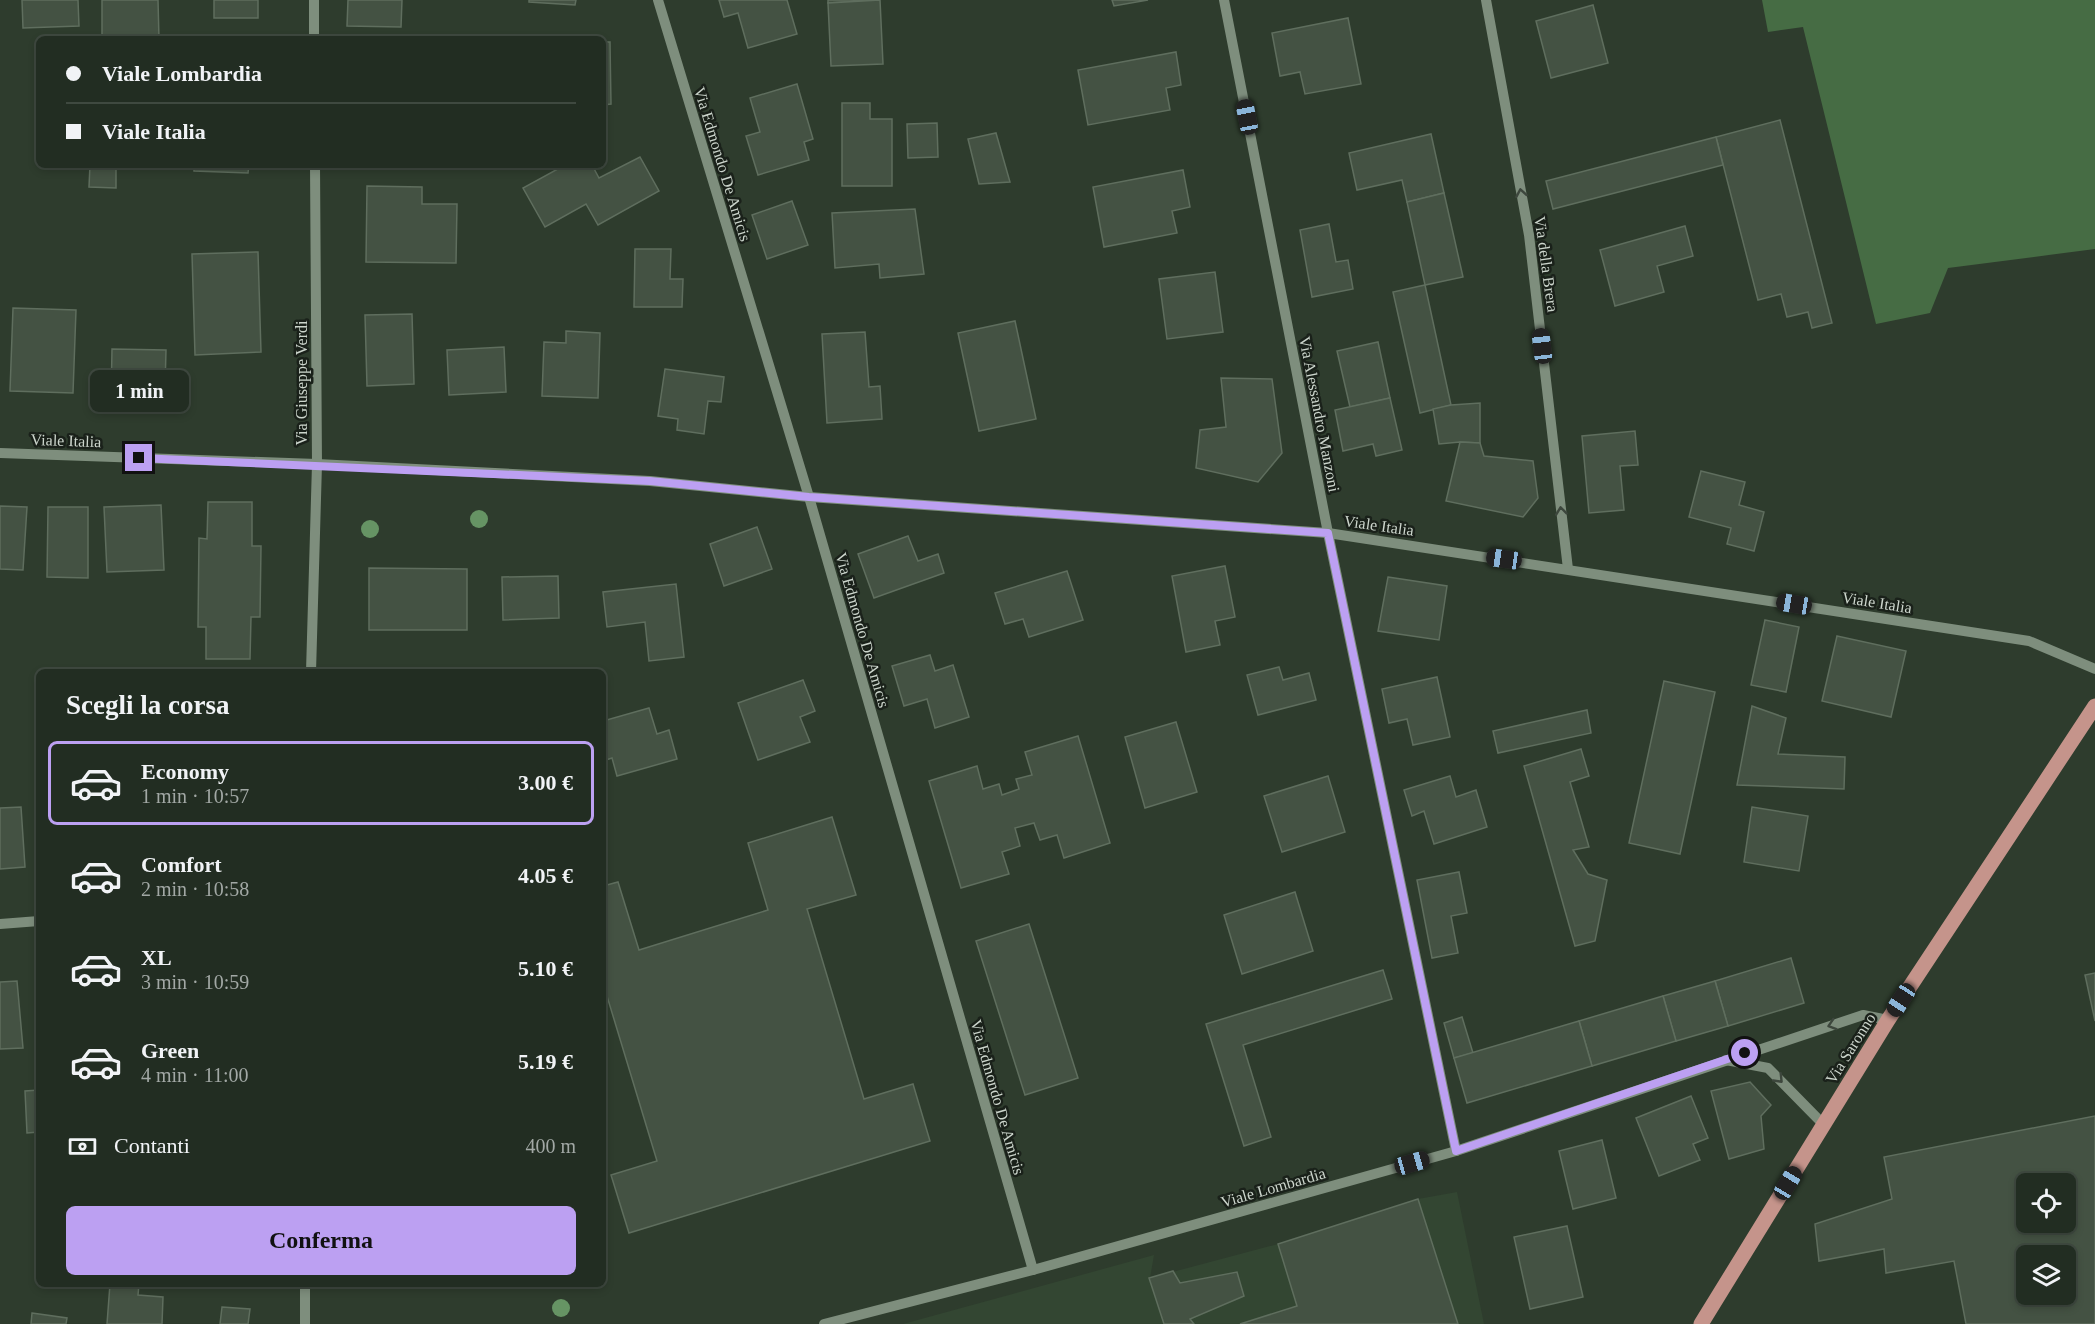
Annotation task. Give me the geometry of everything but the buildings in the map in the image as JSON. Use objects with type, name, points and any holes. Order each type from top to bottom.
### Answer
[{"type":"main road","name":"Via Saronno","points":[[1701,1324],[1888,1020],[2095,706]]},
{"type":"street","points":[[314,0],[314,36]]},
{"type":"street","name":"Via Edmondo De Amicis","points":[[658,0],[809,497],[1033,1270]]},
{"type":"street","name":"Via Alessandro Manzoni","points":[[1224,0],[1328,533],[1456,1151]]},
{"type":"street","name":"Via della Brera","points":[[1486,0],[1529,235],[1568,569]]},
{"type":"street","name":"Via Giuseppe Verdi","points":[[311,669],[317,465],[315,168]]},
{"type":"street","name":"Viale Italia","points":[[0,453],[650,481],[809,497],[1328,533],[2028,641],[2095,669]]},
{"type":"street","points":[[0,924],[36,921]]},
{"type":"street","name":"Viale Lombardia","points":[[824,1324],[1033,1270],[1456,1151],[1863,1015],[1888,1020]]},
{"type":"street","name":"Viale Lombardia","points":[[1726,1060],[1768,1068],[1824,1125]]},
{"type":"street","points":[[305,1287],[305,1324]]},
{"type":"shaded area","points":[[1457,1192],[1484,1324],[903,1324],[1154,1255],[1150,1278],[1278,1244],[1418,1199]]},
{"type":"green space","points":[[1762,0],[2095,0],[2095,249],[1948,268],[1930,313],[1876,324],[1803,27],[1768,32]]},
{"type":"route","points":[[139,458],[650,481],[809,497],[1328,533],[1456,1151],[1745,1053]]}]
